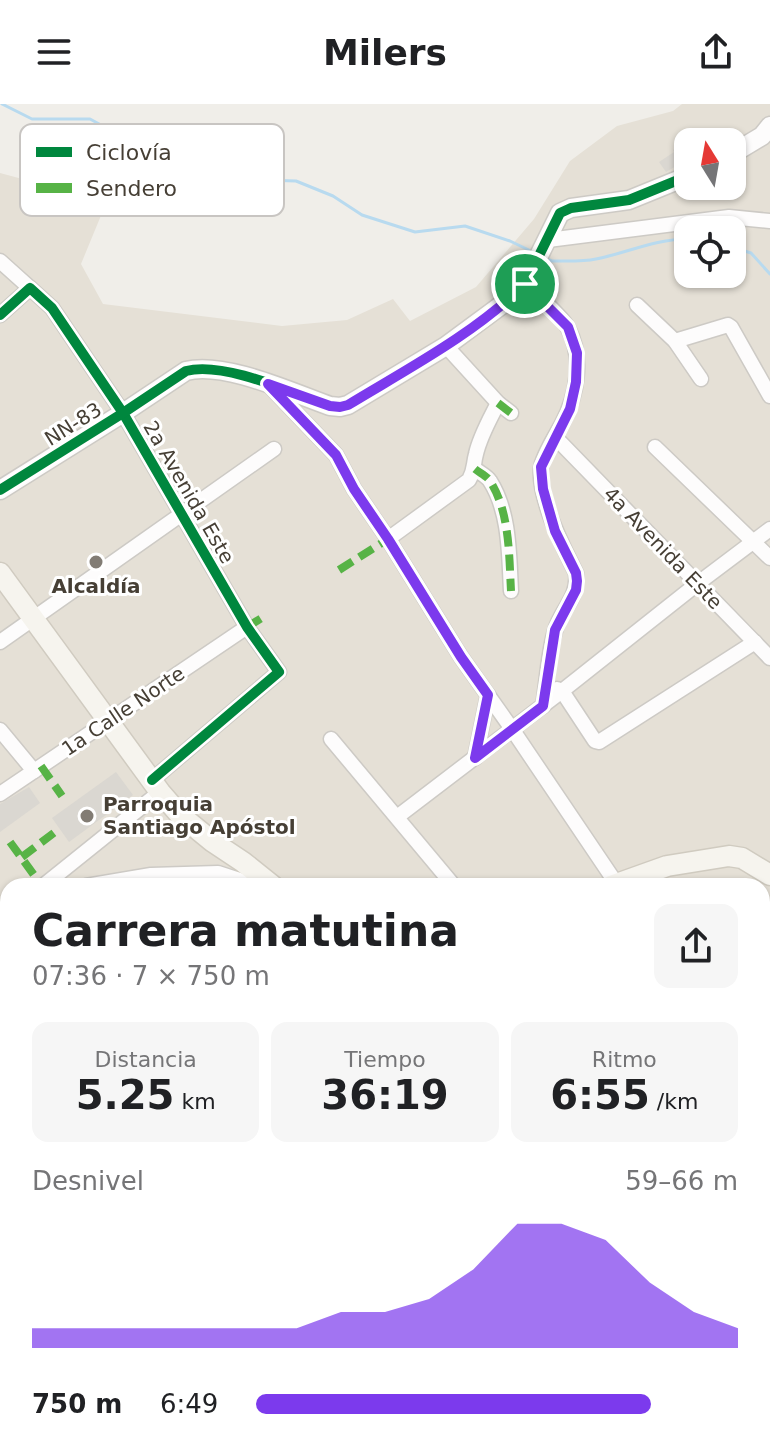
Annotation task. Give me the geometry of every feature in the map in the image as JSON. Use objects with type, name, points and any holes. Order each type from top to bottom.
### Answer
[{"type":"main road","points":[[0,573],[107,722],[180,815],[263,878]]},
{"type":"main road","points":[[634,878],[667,866],[729,856],[742,858],[770,875]]},
{"type":"street","points":[[746,146],[762,136],[770,126]]},
{"type":"street","name":"NN-83","points":[[0,490],[192,369],[231,373],[330,406],[348,405],[446,346],[507,301],[525,284],[560,213],[571,208],[629,200],[674,182]]},
{"type":"street","points":[[544,249],[729,217],[770,221]]},
{"type":"street","name":"2a Avenida Este","points":[[1,264],[52,308],[123,413],[247,627],[279,672],[156,786]]},
{"type":"street","points":[[525,284],[568,327],[577,353],[576,382],[570,409],[541,467],[543,489],[555,531],[577,581],[576,590],[555,630],[543,706]]},
{"type":"street","points":[[0,315],[30,288]]},
{"type":"street","points":[[637,305],[675,341],[701,379]]},
{"type":"street","points":[[675,341],[728,325],[770,396]]},
{"type":"street","points":[[446,346],[511,413]]},
{"type":"street","points":[[268,384],[336,455],[354,489],[461,657],[610,878]]},
{"type":"street","points":[[388,539],[469,480],[475,469],[481,439],[498,403]]},
{"type":"street","name":"4a Avenida Este","points":[[555,437],[770,658]]},
{"type":"street","points":[[655,447],[770,558]]},
{"type":"street","points":[[0,642],[274,449]]},
{"type":"street","points":[[475,469],[488,478],[501,506],[511,591]]},
{"type":"street","points":[[397,817],[770,529]]},
{"type":"street","name":"1a Calle Norte","points":[[0,794],[247,627]]},
{"type":"street","points":[[547,684],[562,691],[595,741],[599,742],[755,642]]},
{"type":"street","points":[[475,758],[488,695]]},
{"type":"street","points":[[0,730],[34,771]]},
{"type":"street","points":[[331,739],[447,878]]},
{"type":"street","points":[[52,878],[156,786]]},
{"type":"street","points":[[133,878],[218,873],[233,878]]},
{"type":"shaded area","points":[[682,104],[770,104],[770,878],[0,878],[0,173],[20,178],[20,216],[101,216],[81,264],[103,304],[282,326],[347,320],[393,299],[410,321],[476,287],[534,219],[570,161],[617,126],[673,111]]},
{"type":"building","points":[[674,152],[674,167],[666,172],[659,162]]},
{"type":"building","points":[[116,772],[133,795],[69,842],[52,818]]},
{"type":"building","points":[[29,787],[40,803],[0,832],[0,804]]},
{"type":"waterway","points":[[2,104],[32,119],[90,119],[99,124]]},
{"type":"waterway","points":[[284,181],[296,181],[333,196],[362,215],[415,232],[465,226],[533,252]]},
{"type":"waterway","points":[[547,259],[591,260],[674,240]]},
{"type":"waterway","points":[[746,251],[770,274]]},
{"type":"marked path","points":[[498,403],[511,413]]},
{"type":"marked path","points":[[475,469],[490,481],[501,506],[507,534],[511,591]]},
{"type":"marked path","points":[[339,570],[388,539]]},
{"type":"marked path","points":[[247,627],[265,616]]},
{"type":"marked path","points":[[41,766],[62,796]]},
{"type":"marked path","points":[[22,857],[59,829]]},
{"type":"marked path","points":[[10,842],[36,878]]},
{"type":"cycle path","points":[[0,490],[186,371],[202,369],[239,374],[330,406],[348,405],[446,346],[507,301],[525,284],[560,213],[571,208],[629,200],[674,182]]},
{"type":"cycle path","points":[[0,315],[30,288],[52,308],[123,413],[247,627],[279,672],[152,780]]},
{"type":"place","name":"Alcaldía","points":[[96,562]]},
{"type":"place","name":"Parroquia Santiago Apóstol","points":[[87,816]]},
{"type":"route","points":[[525,284],[568,327],[577,353],[576,382],[570,409],[541,467],[543,489],[555,531],[577,581],[576,590],[555,630],[543,706],[475,758],[488,695],[354,489],[336,455],[268,384],[330,406],[348,405],[446,346],[525,284]]}]
